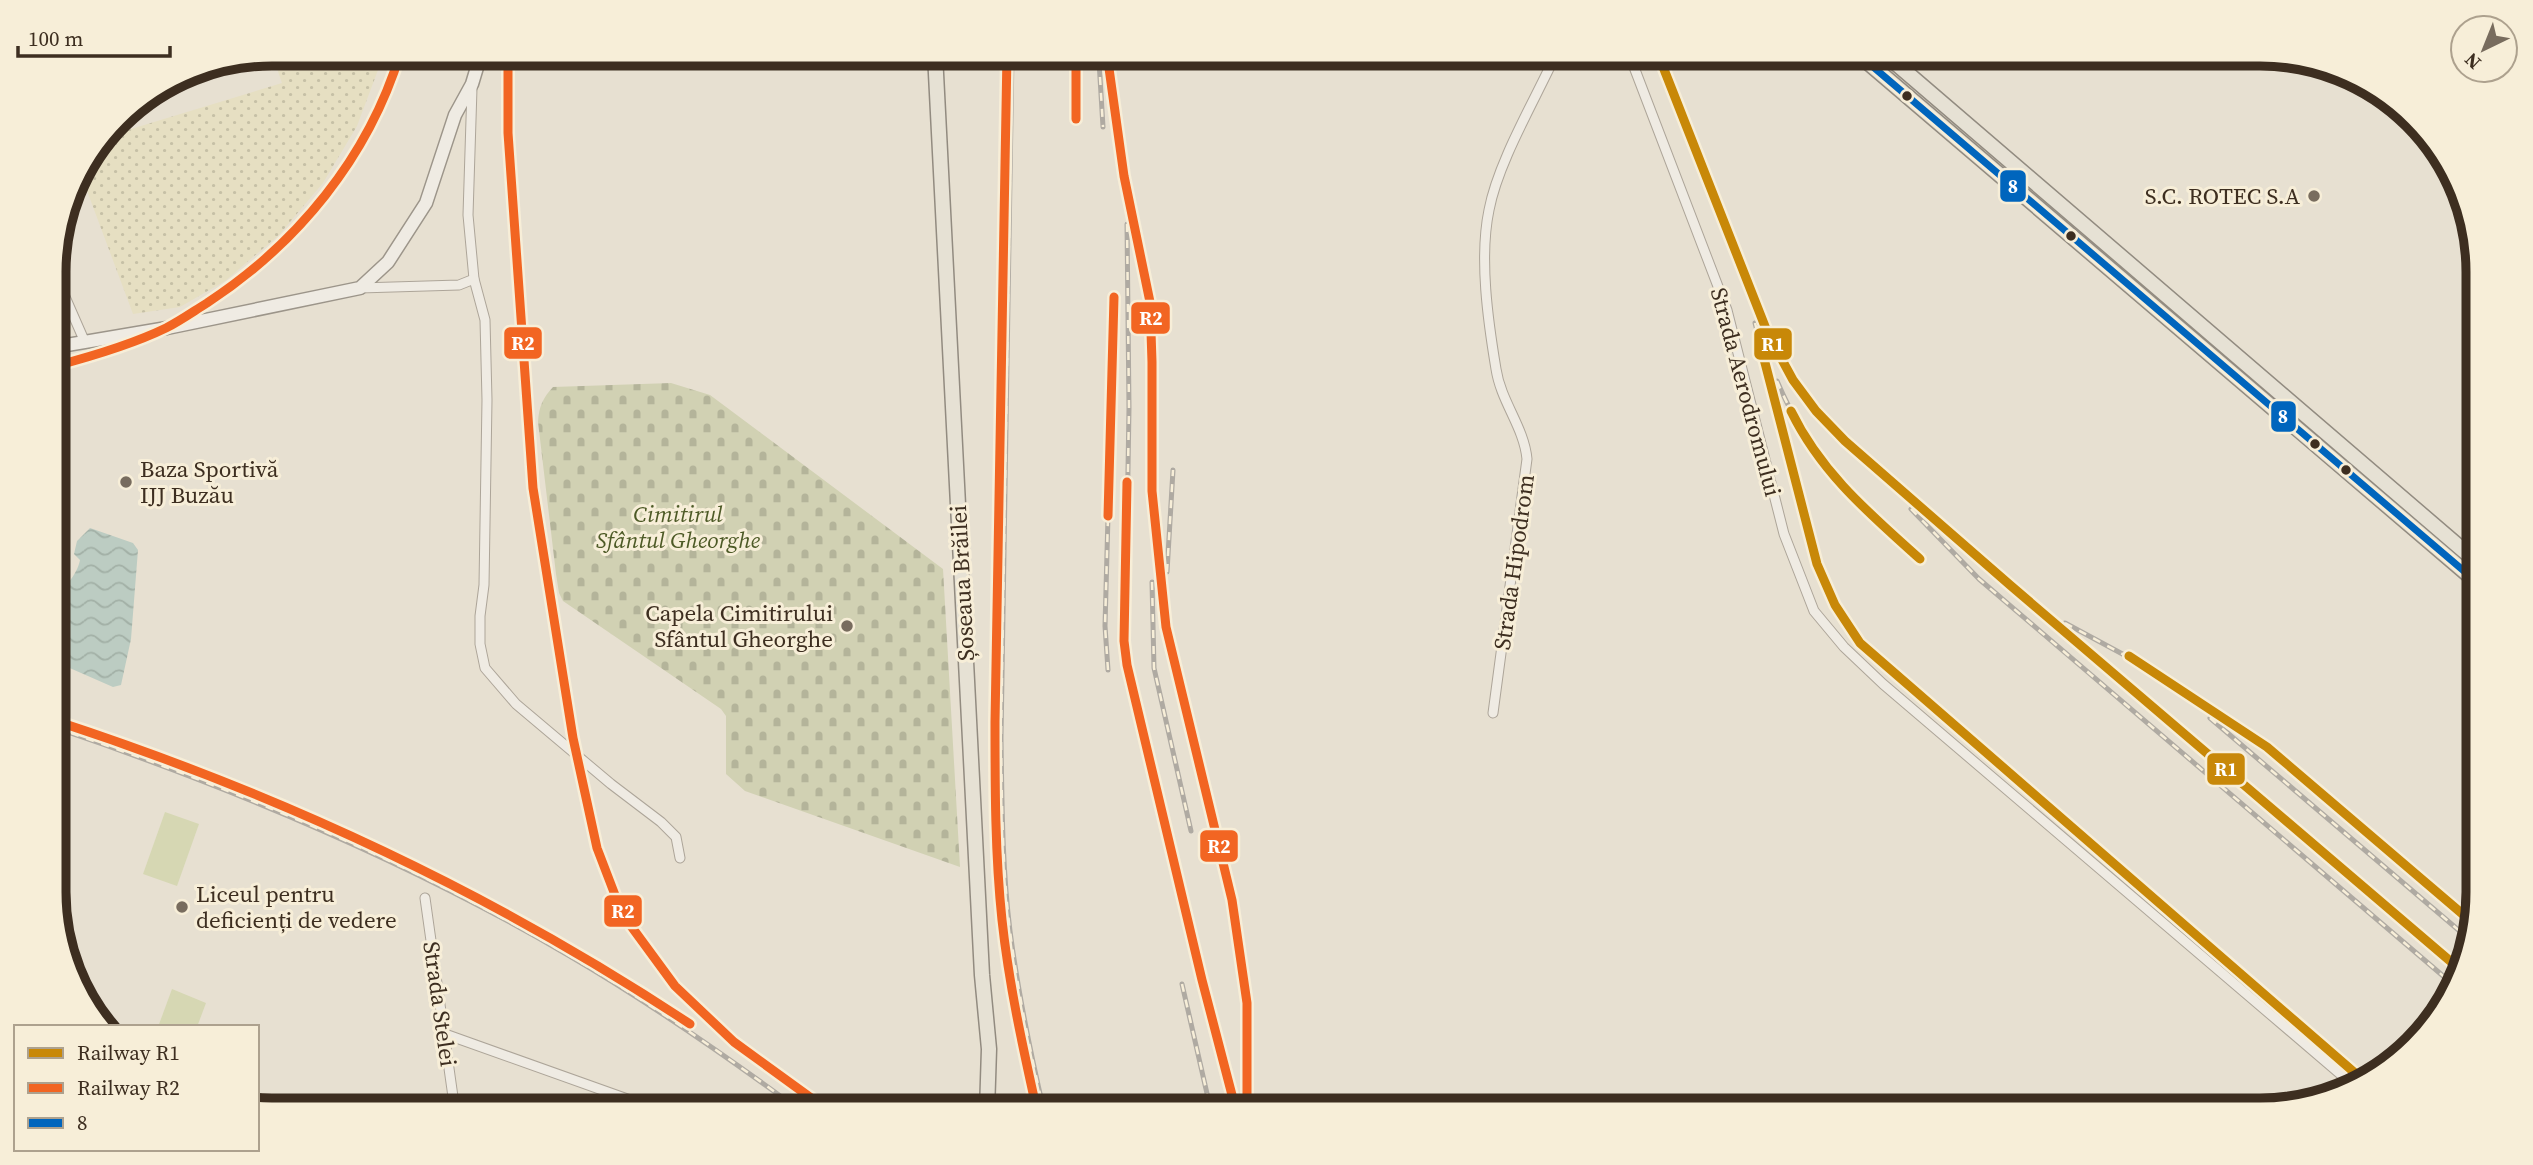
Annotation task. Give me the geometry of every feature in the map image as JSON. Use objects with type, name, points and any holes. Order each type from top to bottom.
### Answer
[{"type":"main road","points":[[1871,66],[2466,573]]},
{"type":"main road","points":[[1899,66],[2466,553]]},
{"type":"main road","points":[[67,344],[167,328],[360,288],[388,262],[426,202],[455,115],[472,84],[477,67]]},
{"type":"main road","name":"Șoseaua Brăilei","points":[[936,67],[982,975],[989,1049],[987,1098]]},
{"type":"street","name":"Strada Hipodrom","points":[[1493,713],[1527,459],[1522,435],[1500,391],[1487,288],[1485,238],[1496,184],[1550,66]]},
{"type":"street","name":"Strada Aerodromului","points":[[1634,66],[1727,310],[1784,534],[1814,611],[1844,647],[1883,684],[2346,1079]]},
{"type":"street","points":[[472,84],[468,215],[474,279],[485,320],[487,400],[484,585],[480,616],[480,644],[485,668],[516,704],[661,822],[676,837],[680,858]]},
{"type":"street","points":[[360,288],[460,285],[474,279]]},
{"type":"street","points":[[67,301],[84,340]]},
{"type":"street","name":"Strada Stelei","points":[[425,898],[453,1098]]},
{"type":"street","points":[[445,1034],[624,1098]]},
{"type":"shaded area","points":[[276,67],[379,67],[357,126],[323,183],[279,235],[225,281],[180,307],[133,314],[86,187],[101,158],[123,131],[282,83]]},
{"type":"green space","name":"Cimitirul Sfântul Gheorghe","points":[[671,383],[710,395],[943,569],[960,867],[745,791],[726,774],[726,716],[721,709],[563,601],[556,574],[538,422],[542,403],[553,387]]},
{"type":"green space","points":[[165,812],[199,824],[177,886],[143,874]]},
{"type":"green space","points":[[172,989],[206,1003],[198,1025],[159,1025]]},
{"type":"water","points":[[90,528],[133,543],[138,550],[131,639],[121,685],[113,687],[66,667],[66,585],[80,560],[74,554],[77,541]]},
{"type":"railway","points":[[1663,66],[1768,334],[1793,380],[1816,411],[1845,441],[2010,585],[2454,964]]},
{"type":"railway","points":[[67,363],[112,350],[166,328],[240,280],[271,254],[299,226],[349,163],[369,128],[395,67]]},
{"type":"railway","points":[[508,67],[508,133],[533,488],[573,738],[597,848],[615,895],[631,926],[675,986],[734,1042],[811,1098]]},
{"type":"railway","points":[[1012,67],[1001,738],[1003,835],[1013,954],[1041,1098]]},
{"type":"railway","points":[[1099,67],[1103,127]]},
{"type":"railway","points":[[1109,67],[1124,176],[1150,302],[1152,491],[1166,627],[1232,900],[1247,1003],[1247,1098]]},
{"type":"railway","points":[[1127,224],[1129,408],[1125,653],[1233,1098]]},
{"type":"railway","points":[[1108,670],[1105,626],[1114,297]]},
{"type":"railway","points":[[1755,323],[1817,564],[1835,605],[1860,643],[2356,1074]]},
{"type":"railway","points":[[1777,381],[1805,436],[1837,479],[1920,559]]},
{"type":"railway","points":[[1167,572],[1173,470]]},
{"type":"railway","points":[[1911,509],[1979,579],[2447,979]]},
{"type":"railway","points":[[1152,582],[1154,668],[1191,831]]},
{"type":"railway","points":[[2065,623],[2141,664],[2267,747],[2465,916]]},
{"type":"railway","points":[[2210,718],[2463,934]]},
{"type":"railway","points":[[66,732],[253,801],[318,828],[445,888],[507,920],[628,991],[783,1098]]},
{"type":"railway","points":[[1182,984],[1208,1098]]},
{"type":"rail line","name":"R1","points":[[1663,66],[1768,334],[1793,380],[1816,411],[1845,441],[2010,585],[2454,964]]},
{"type":"rail line","name":"R2","points":[[67,363],[112,350],[166,328],[240,280],[271,254],[299,226],[349,163],[369,128],[395,67]]},
{"type":"rail line","name":"R2","points":[[508,67],[508,133],[533,488],[573,738],[597,848],[615,895],[631,926],[675,986],[734,1042],[811,1098]]},
{"type":"rail line","name":"R2","points":[[1007,67],[995,722],[996,821],[1005,944],[1034,1098]]},
{"type":"rail line","name":"R2","points":[[1076,67],[1076,119]]},
{"type":"rail line","name":"R2","points":[[1109,67],[1124,176],[1150,302],[1152,491],[1166,627],[1232,900],[1247,1003],[1247,1098]]},
{"type":"rail line","name":"R2","points":[[1108,516],[1114,297]]},
{"type":"rail line","name":"R1","points":[[1763,355],[1817,564],[1835,605],[1860,643],[2356,1074]]},
{"type":"rail line","name":"R1","points":[[1791,411],[1803,433],[1832,473],[1865,509],[1920,559]]},
{"type":"rail line","name":"R2","points":[[1127,482],[1124,641],[1127,665],[1232,1095]]},
{"type":"rail line","name":"R1","points":[[2129,656],[2267,747],[2465,916]]},
{"type":"rail line","name":"R2","points":[[66,725],[222,781],[383,851],[540,932],[690,1024]]},
{"type":"transit line","name":"8","points":[[1872,66],[2466,573]]},
{"type":"place","name":"S.C. ROTEC S.A","points":[[2314,196]]},
{"type":"place","name":"Baza Sportivă IJJ Buzău","points":[[126,482]]},
{"type":"place","name":"Capela Cimitirului Sfântul Gheorghe","points":[[847,626]]},
{"type":"place","name":"Liceul pentru deficienți de vedere","points":[[182,907]]}]
